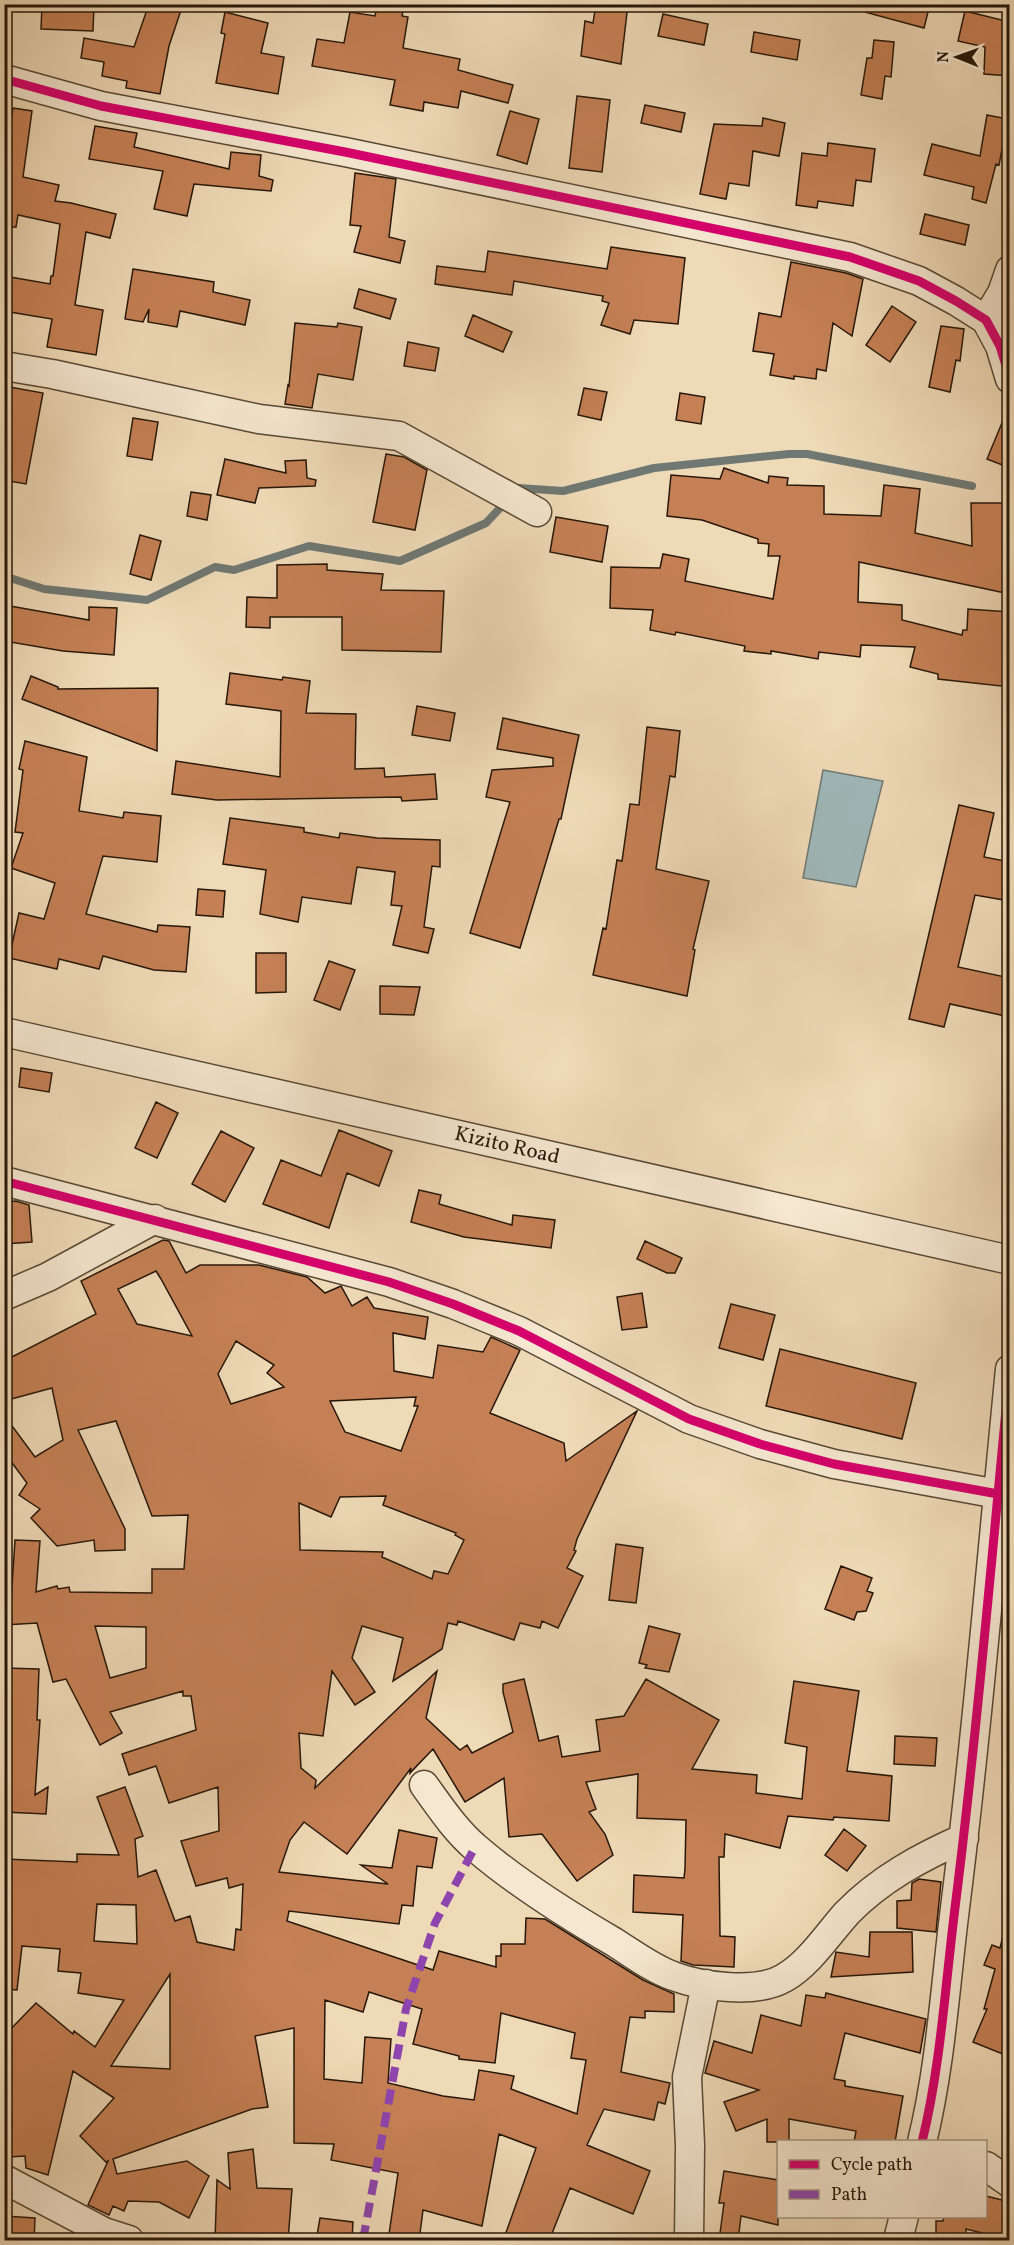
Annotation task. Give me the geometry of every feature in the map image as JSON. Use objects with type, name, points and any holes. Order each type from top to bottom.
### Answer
[{"type":"street","points":[[4,79],[101,106],[345,152],[850,257],[919,281],[957,301],[986,320],[1000,346],[1010,379]]},
{"type":"street","points":[[986,320],[1002,293],[1010,270]]},
{"type":"street","points":[[4,366],[52,374],[259,419],[399,436],[537,512]]},
{"type":"street","name":"Kizito Road","points":[[4,1032],[1010,1260]]},
{"type":"street","points":[[4,1180],[389,1282],[453,1304],[519,1331],[689,1419],[760,1444],[845,1466],[1002,1476]]},
{"type":"street","points":[[4,1296],[48,1277],[155,1219]]},
{"type":"street","points":[[932,2137],[1002,1476],[1010,1369]]},
{"type":"street","points":[[424,1785],[449,1820],[475,1847],[551,1904],[673,1976],[706,1984],[742,1988],[767,1984],[784,1978],[811,1955],[848,1912],[870,1893],[917,1859],[964,1838]]},
{"type":"street","points":[[689,2241],[690,2145],[687,2077],[706,1984]]},
{"type":"street","points":[[987,2167],[1010,2183]]},
{"type":"street","points":[[4,2179],[104,2232],[129,2241]]},
{"type":"street","points":[[898,2241],[903,2218]]},
{"type":"water","points":[[823,770],[883,781],[856,887],[803,878]]},
{"type":"building","points":[[42,4],[94,4],[93,31],[41,29]]},
{"type":"building","points":[[149,4],[183,4],[169,46],[160,94],[126,88],[127,81],[102,76],[104,62],[81,58],[84,38],[134,47]]},
{"type":"building","points":[[377,4],[404,4],[402,16],[408,17],[403,48],[460,59],[458,70],[513,85],[508,103],[461,91],[458,108],[424,102],[423,111],[390,105],[395,80],[312,66],[317,39],[344,43],[350,12],[375,16]]},
{"type":"building","points":[[596,4],[628,4],[621,64],[581,56],[585,21],[593,23]]},
{"type":"building","points":[[862,4],[930,4],[924,28],[861,11]]},
{"type":"building","points":[[965,11],[1010,22],[1010,76],[984,74],[985,47],[958,41]]},
{"type":"building","points":[[225,12],[268,23],[261,53],[284,57],[278,94],[216,83],[225,34],[221,33]]},
{"type":"building","points":[[663,14],[708,24],[704,45],[658,36]]},
{"type":"building","points":[[754,32],[800,40],[797,60],[751,52]]},
{"type":"building","points":[[874,40],[894,42],[891,77],[885,76],[882,99],[861,95],[867,58],[872,58]]},
{"type":"building","points":[[577,96],[610,100],[602,172],[569,168]]},
{"type":"building","points":[[645,105],[685,113],[681,132],[641,123]]},
{"type":"building","points":[[13,108],[32,111],[23,177],[59,185],[55,201],[116,214],[110,238],[86,232],[75,305],[103,310],[96,355],[47,347],[52,319],[4,311],[4,276],[50,284],[60,224],[18,215],[16,227],[4,227],[4,172]]},
{"type":"building","points":[[510,111],[539,119],[527,164],[497,155]]},
{"type":"building","points":[[987,115],[1008,119],[999,165],[996,164],[986,203],[972,199],[974,187],[924,175],[932,144],[980,156]]},
{"type":"building","points":[[763,118],[785,123],[779,156],[753,151],[749,186],[729,183],[726,199],[700,194],[714,124],[762,126]]},
{"type":"building","points":[[95,126],[137,133],[134,147],[229,169],[231,152],[261,155],[259,176],[273,180],[271,191],[194,184],[187,216],[154,209],[163,171],[89,159]]},
{"type":"building","points":[[828,143],[875,149],[871,182],[856,180],[853,206],[818,201],[817,208],[796,205],[802,153],[827,156]]},
{"type":"building","points":[[355,173],[396,179],[389,237],[405,241],[400,263],[354,252],[361,226],[350,225]]},
{"type":"building","points":[[925,214],[969,225],[965,245],[920,234]]},
{"type":"building","points":[[611,247],[685,258],[678,324],[634,320],[630,334],[601,325],[609,303],[602,301],[603,296],[514,281],[512,295],[435,284],[437,266],[485,272],[488,251],[607,269]]},
{"type":"building","points":[[791,262],[846,273],[863,279],[852,336],[833,323],[826,371],[817,369],[816,379],[794,376],[794,379],[770,375],[774,354],[753,351],[759,313],[781,317]]},
{"type":"building","points":[[133,269],[214,282],[213,292],[250,300],[245,325],[180,311],[177,327],[148,322],[149,309],[143,322],[125,319]]},
{"type":"building","points":[[359,289],[396,299],[390,319],[354,308]]},
{"type":"building","points":[[892,306],[916,322],[890,362],[866,345]]},
{"type":"building","points":[[473,315],[512,332],[503,352],[465,336]]},
{"type":"building","points":[[295,323],[337,327],[338,323],[362,327],[353,380],[318,374],[312,408],[285,404]]},
{"type":"building","points":[[941,326],[964,329],[960,361],[956,360],[950,392],[929,387]]},
{"type":"building","points":[[408,342],[439,348],[435,371],[404,366]]},
{"type":"building","points":[[4,386],[43,393],[26,484],[4,480]]},
{"type":"building","points":[[584,388],[607,392],[601,420],[578,415]]},
{"type":"building","points":[[680,393],[705,397],[701,424],[676,420]]},
{"type":"building","points":[[1010,406],[1010,468],[987,459]]},
{"type":"building","points":[[133,418],[158,422],[152,460],[127,456]]},
{"type":"building","points":[[386,454],[404,457],[427,470],[415,530],[373,522]]},
{"type":"building","points":[[225,459],[286,473],[285,461],[306,460],[307,478],[316,480],[315,486],[259,488],[255,503],[217,495]]},
{"type":"building","points":[[724,468],[768,483],[769,476],[788,478],[787,485],[824,486],[824,514],[881,516],[884,485],[920,489],[915,533],[972,546],[971,503],[1003,503],[1003,524],[1010,524],[1010,594],[859,562],[858,602],[902,605],[902,620],[962,635],[963,630],[967,630],[968,609],[1010,612],[1010,687],[938,679],[938,674],[910,667],[915,647],[861,645],[860,657],[819,652],[818,659],[771,651],[771,654],[744,651],[745,646],[676,632],[675,635],[650,630],[653,610],[610,608],[611,567],[660,568],[663,554],[689,559],[685,581],[773,599],[780,556],[768,556],[769,544],[758,543],[758,539],[702,520],[667,516],[671,475],[720,479]]},
{"type":"building","points":[[191,492],[211,495],[207,520],[187,516]]},
{"type":"building","points":[[556,517],[608,526],[602,562],[550,552]]},
{"type":"building","points":[[140,535],[161,541],[151,580],[130,574]]},
{"type":"building","points":[[327,564],[327,570],[383,574],[381,590],[444,591],[441,652],[342,650],[342,617],[270,617],[270,628],[246,627],[247,597],[277,598],[277,565]]},
{"type":"building","points":[[10,606],[89,620],[89,607],[117,608],[114,655],[63,651],[4,641]]},
{"type":"building","points":[[230,673],[310,681],[306,713],[356,714],[355,769],[384,768],[385,777],[435,774],[437,799],[402,801],[401,797],[217,800],[172,794],[176,761],[280,777],[281,711],[226,704]]},
{"type":"building","points":[[31,676],[58,687],[58,689],[158,688],[157,751],[22,699]]},
{"type":"building","points":[[417,706],[455,713],[450,741],[412,735]]},
{"type":"building","points":[[503,718],[579,735],[561,819],[559,819],[520,948],[470,933],[510,802],[486,797],[492,770],[553,766],[553,758],[497,749]]},
{"type":"building","points":[[647,727],[680,731],[675,777],[670,776],[656,869],[709,881],[693,949],[695,950],[687,996],[593,975],[603,928],[606,929],[617,860],[622,861],[630,804],[639,805]]},
{"type":"building","points":[[25,741],[87,757],[79,811],[123,818],[124,812],[161,816],[157,862],[103,856],[86,914],[157,932],[158,925],[190,927],[186,972],[154,970],[103,956],[99,969],[59,959],[57,969],[9,958],[19,913],[44,919],[55,883],[11,868],[23,833],[15,832],[23,770],[19,769]]},
{"type":"building","points":[[959,805],[994,813],[984,857],[1010,862],[1010,901],[975,895],[958,967],[1010,978],[1010,1017],[950,1004],[944,1027],[909,1019]]},
{"type":"building","points":[[230,818],[304,828],[304,832],[339,838],[340,833],[377,838],[440,840],[440,867],[432,866],[424,927],[434,929],[428,953],[393,945],[402,906],[391,905],[395,872],[357,867],[351,904],[302,897],[298,922],[260,914],[266,870],[223,864]]},
{"type":"building","points":[[198,889],[225,891],[223,917],[196,915]]},
{"type":"building","points":[[256,953],[286,953],[286,992],[256,993]]},
{"type":"building","points":[[329,961],[355,970],[340,1010],[314,1000]]},
{"type":"building","points":[[380,986],[420,987],[414,1015],[380,1014]]},
{"type":"building","points":[[21,1068],[52,1073],[49,1092],[19,1087]]},
{"type":"building","points":[[156,1102],[178,1113],[157,1158],[135,1148]]},
{"type":"building","points":[[339,1130],[392,1151],[379,1186],[347,1173],[329,1228],[263,1204],[281,1160],[321,1176]]},
{"type":"building","points":[[221,1131],[254,1148],[225,1202],[192,1184]]},
{"type":"building","points":[[419,1190],[441,1195],[439,1204],[512,1225],[513,1215],[555,1220],[551,1248],[464,1237],[411,1222]]},
{"type":"building","points":[[16,1201],[29,1205],[32,1242],[4,1244],[4,1202]]},
{"type":"building","points":[[163,1240],[169,1241],[186,1273],[200,1265],[259,1265],[307,1277],[325,1293],[341,1286],[352,1306],[367,1297],[374,1308],[428,1317],[425,1339],[393,1333],[394,1371],[433,1378],[438,1345],[483,1352],[491,1337],[520,1350],[490,1413],[564,1443],[566,1461],[637,1411],[577,1539],[574,1550],[576,1551],[567,1568],[583,1576],[558,1628],[542,1621],[540,1628],[520,1623],[514,1640],[458,1621],[457,1625],[448,1623],[442,1649],[393,1681],[403,1638],[362,1626],[352,1658],[375,1692],[355,1705],[332,1671],[323,1736],[299,1733],[301,1768],[316,1780],[315,1788],[437,1671],[426,1718],[460,1750],[467,1745],[472,1753],[513,1732],[503,1684],[524,1679],[539,1741],[558,1736],[562,1757],[600,1751],[596,1720],[624,1716],[646,1679],[719,1720],[692,1769],[757,1775],[756,1793],[802,1799],[807,1747],[785,1743],[794,1681],[859,1691],[847,1771],[892,1776],[889,1821],[788,1816],[780,1848],[725,1834],[724,1857],[719,1857],[720,1936],[735,1937],[734,1967],[693,1965],[681,1961],[683,1915],[633,1912],[634,1875],[684,1878],[685,1869],[686,1820],[637,1818],[638,1774],[586,1782],[596,1809],[589,1812],[605,1834],[613,1855],[577,1881],[542,1834],[509,1837],[504,1778],[465,1802],[433,1749],[410,1773],[411,1768],[347,1854],[304,1822],[290,1840],[279,1872],[388,1884],[361,1865],[392,1868],[399,1830],[437,1838],[432,1868],[417,1866],[413,1906],[402,1905],[399,1924],[289,1911],[287,1921],[433,1970],[439,1951],[496,1967],[496,1956],[501,1956],[501,1944],[525,1944],[526,1918],[545,1919],[643,1980],[674,1994],[674,2012],[645,2011],[645,2018],[630,2017],[621,2072],[670,2083],[665,2104],[658,2102],[654,2120],[604,2109],[587,2145],[650,2171],[633,2214],[570,2188],[549,2241],[503,2241],[536,2148],[499,2134],[482,2226],[423,2210],[419,2241],[388,2241],[398,2173],[331,2160],[334,2144],[294,2143],[294,2028],[255,2036],[268,2107],[252,2109],[113,2159],[117,2174],[187,2161],[209,2176],[189,2218],[159,2202],[128,2201],[124,2211],[113,2206],[109,2215],[88,2205],[108,2161],[106,2162],[80,2136],[114,2098],[73,2071],[48,2175],[26,2168],[25,2156],[9,2157],[12,2119],[4,2119],[4,2036],[36,2003],[73,2034],[74,2031],[95,2047],[124,2000],[78,1993],[81,1973],[58,1971],[60,1949],[22,1946],[17,1990],[4,1989],[4,1859],[77,1862],[77,1854],[119,1855],[97,1797],[125,1787],[143,1836],[135,1839],[138,1877],[156,1870],[175,1921],[190,1916],[197,1942],[234,1950],[236,1929],[241,1930],[243,1884],[229,1888],[227,1878],[196,1886],[181,1841],[219,1831],[218,1787],[169,1803],[156,1766],[129,1775],[122,1754],[196,1730],[191,1696],[183,1696],[183,1691],[110,1712],[122,1733],[100,1745],[66,1679],[53,1682],[37,1623],[4,1625],[4,1603],[11,1602],[15,1540],[40,1541],[36,1592],[57,1586],[58,1589],[69,1587],[70,1592],[152,1593],[152,1569],[184,1569],[188,1515],[152,1516],[116,1421],[78,1430],[125,1529],[125,1550],[95,1551],[94,1540],[57,1546],[31,1518],[40,1509],[19,1495],[27,1483],[4,1452],[4,1415],[35,1457],[63,1440],[52,1388],[4,1401],[4,1361],[96,1314],[81,1281]],"holes":[[[156,1271],[192,1336],[137,1324],[118,1289]],[[236,1341],[274,1365],[267,1373],[284,1387],[231,1404],[218,1374]],[[416,1397],[414,1406],[418,1406],[401,1451],[345,1432],[330,1401]],[[386,1496],[383,1505],[456,1533],[455,1535],[464,1540],[448,1574],[434,1571],[432,1579],[382,1557],[383,1552],[300,1550],[299,1503],[331,1517],[340,1497]],[[95,1626],[146,1627],[146,1668],[110,1678]],[[97,1904],[136,1905],[137,1944],[94,1941]],[[170,1974],[170,2069],[111,2066]],[[369,1992],[422,2009],[413,2044],[459,2056],[459,2059],[495,2063],[501,2013],[575,2033],[571,2058],[586,2060],[577,2114],[511,2089],[514,2076],[479,2070],[474,2100],[443,2096],[388,2083],[391,2039],[365,2037],[362,2083],[324,2079],[325,2000],[363,2012]]]},
{"type":"building","points":[[645,1241],[682,1258],[675,1273],[667,1273],[637,1259]]},
{"type":"building","points":[[642,1293],[647,1327],[622,1330],[617,1297]]},
{"type":"building","points":[[731,1304],[775,1315],[763,1360],[719,1348]]},
{"type":"building","points":[[780,1349],[916,1383],[902,1439],[766,1406]]},
{"type":"building","points":[[616,1544],[643,1548],[636,1603],[609,1600]]},
{"type":"building","points":[[841,1566],[872,1578],[867,1591],[873,1593],[866,1611],[857,1612],[854,1620],[825,1609]]},
{"type":"building","points":[[649,1626],[680,1634],[669,1672],[645,1668],[647,1665],[639,1663]]},
{"type":"building","points":[[4,1668],[39,1669],[37,1720],[40,1720],[35,1795],[48,1787],[46,1814],[4,1812],[6,1775]]},
{"type":"building","points":[[895,1736],[937,1738],[935,1766],[894,1764]]},
{"type":"building","points":[[844,1829],[866,1846],[847,1871],[825,1855]]},
{"type":"building","points":[[919,1879],[941,1882],[936,1932],[897,1928],[897,1901],[911,1900],[912,1883]]},
{"type":"building","points":[[870,1932],[912,1932],[913,1972],[831,1977],[836,1952],[869,1957]]},
{"type":"building","points":[[1003,1936],[1010,1937],[1010,2057],[973,2042],[987,2009],[984,2009],[995,1969],[984,1965],[992,1945],[1000,1948]]},
{"type":"building","points":[[826,1993],[926,2019],[920,2053],[845,2033],[834,2079],[845,2081],[845,2086],[903,2096],[895,2140],[854,2140],[856,2131],[789,2119],[789,2140],[767,2142],[767,2119],[736,2131],[724,2102],[759,2090],[705,2073],[714,2041],[752,2053],[761,2015],[801,2026],[806,1995],[825,1998]]},
{"type":"building","points":[[253,2149],[257,2188],[292,2189],[288,2241],[215,2241],[217,2180],[230,2189],[228,2153]]},
{"type":"building","points":[[724,2171],[777,2180],[778,2225],[741,2216],[738,2241],[719,2241],[724,2203],[719,2203]]},
{"type":"building","points":[[987,2196],[1010,2202],[1010,2240],[966,2229],[966,2241],[936,2241],[936,2221],[943,2221],[944,2218],[987,2218]]},
{"type":"building","points":[[4,2216],[35,2218],[34,2241],[4,2241]]},
{"type":"building","points":[[320,2218],[353,2222],[352,2241],[316,2241]]},
{"type":"waterway","points":[[519,488],[563,491],[654,468],[789,454],[807,454],[972,486]]},
{"type":"waterway","points":[[4,576],[44,589],[147,600],[215,567],[234,570],[309,546],[400,561],[486,523],[500,508]]},
{"type":"marked path","points":[[363,2240],[406,2009],[435,1923],[475,1847]]},
{"type":"cycle path","points":[[4,79],[101,106],[345,152],[850,257],[919,281],[986,320],[1000,346],[1010,379]]},
{"type":"cycle path","points":[[4,1181],[389,1282],[453,1304],[519,1331],[689,1419],[760,1444],[834,1464],[998,1494]]},
{"type":"cycle path","points":[[922,2140],[938,2058],[962,1848],[1010,1369]]}]
